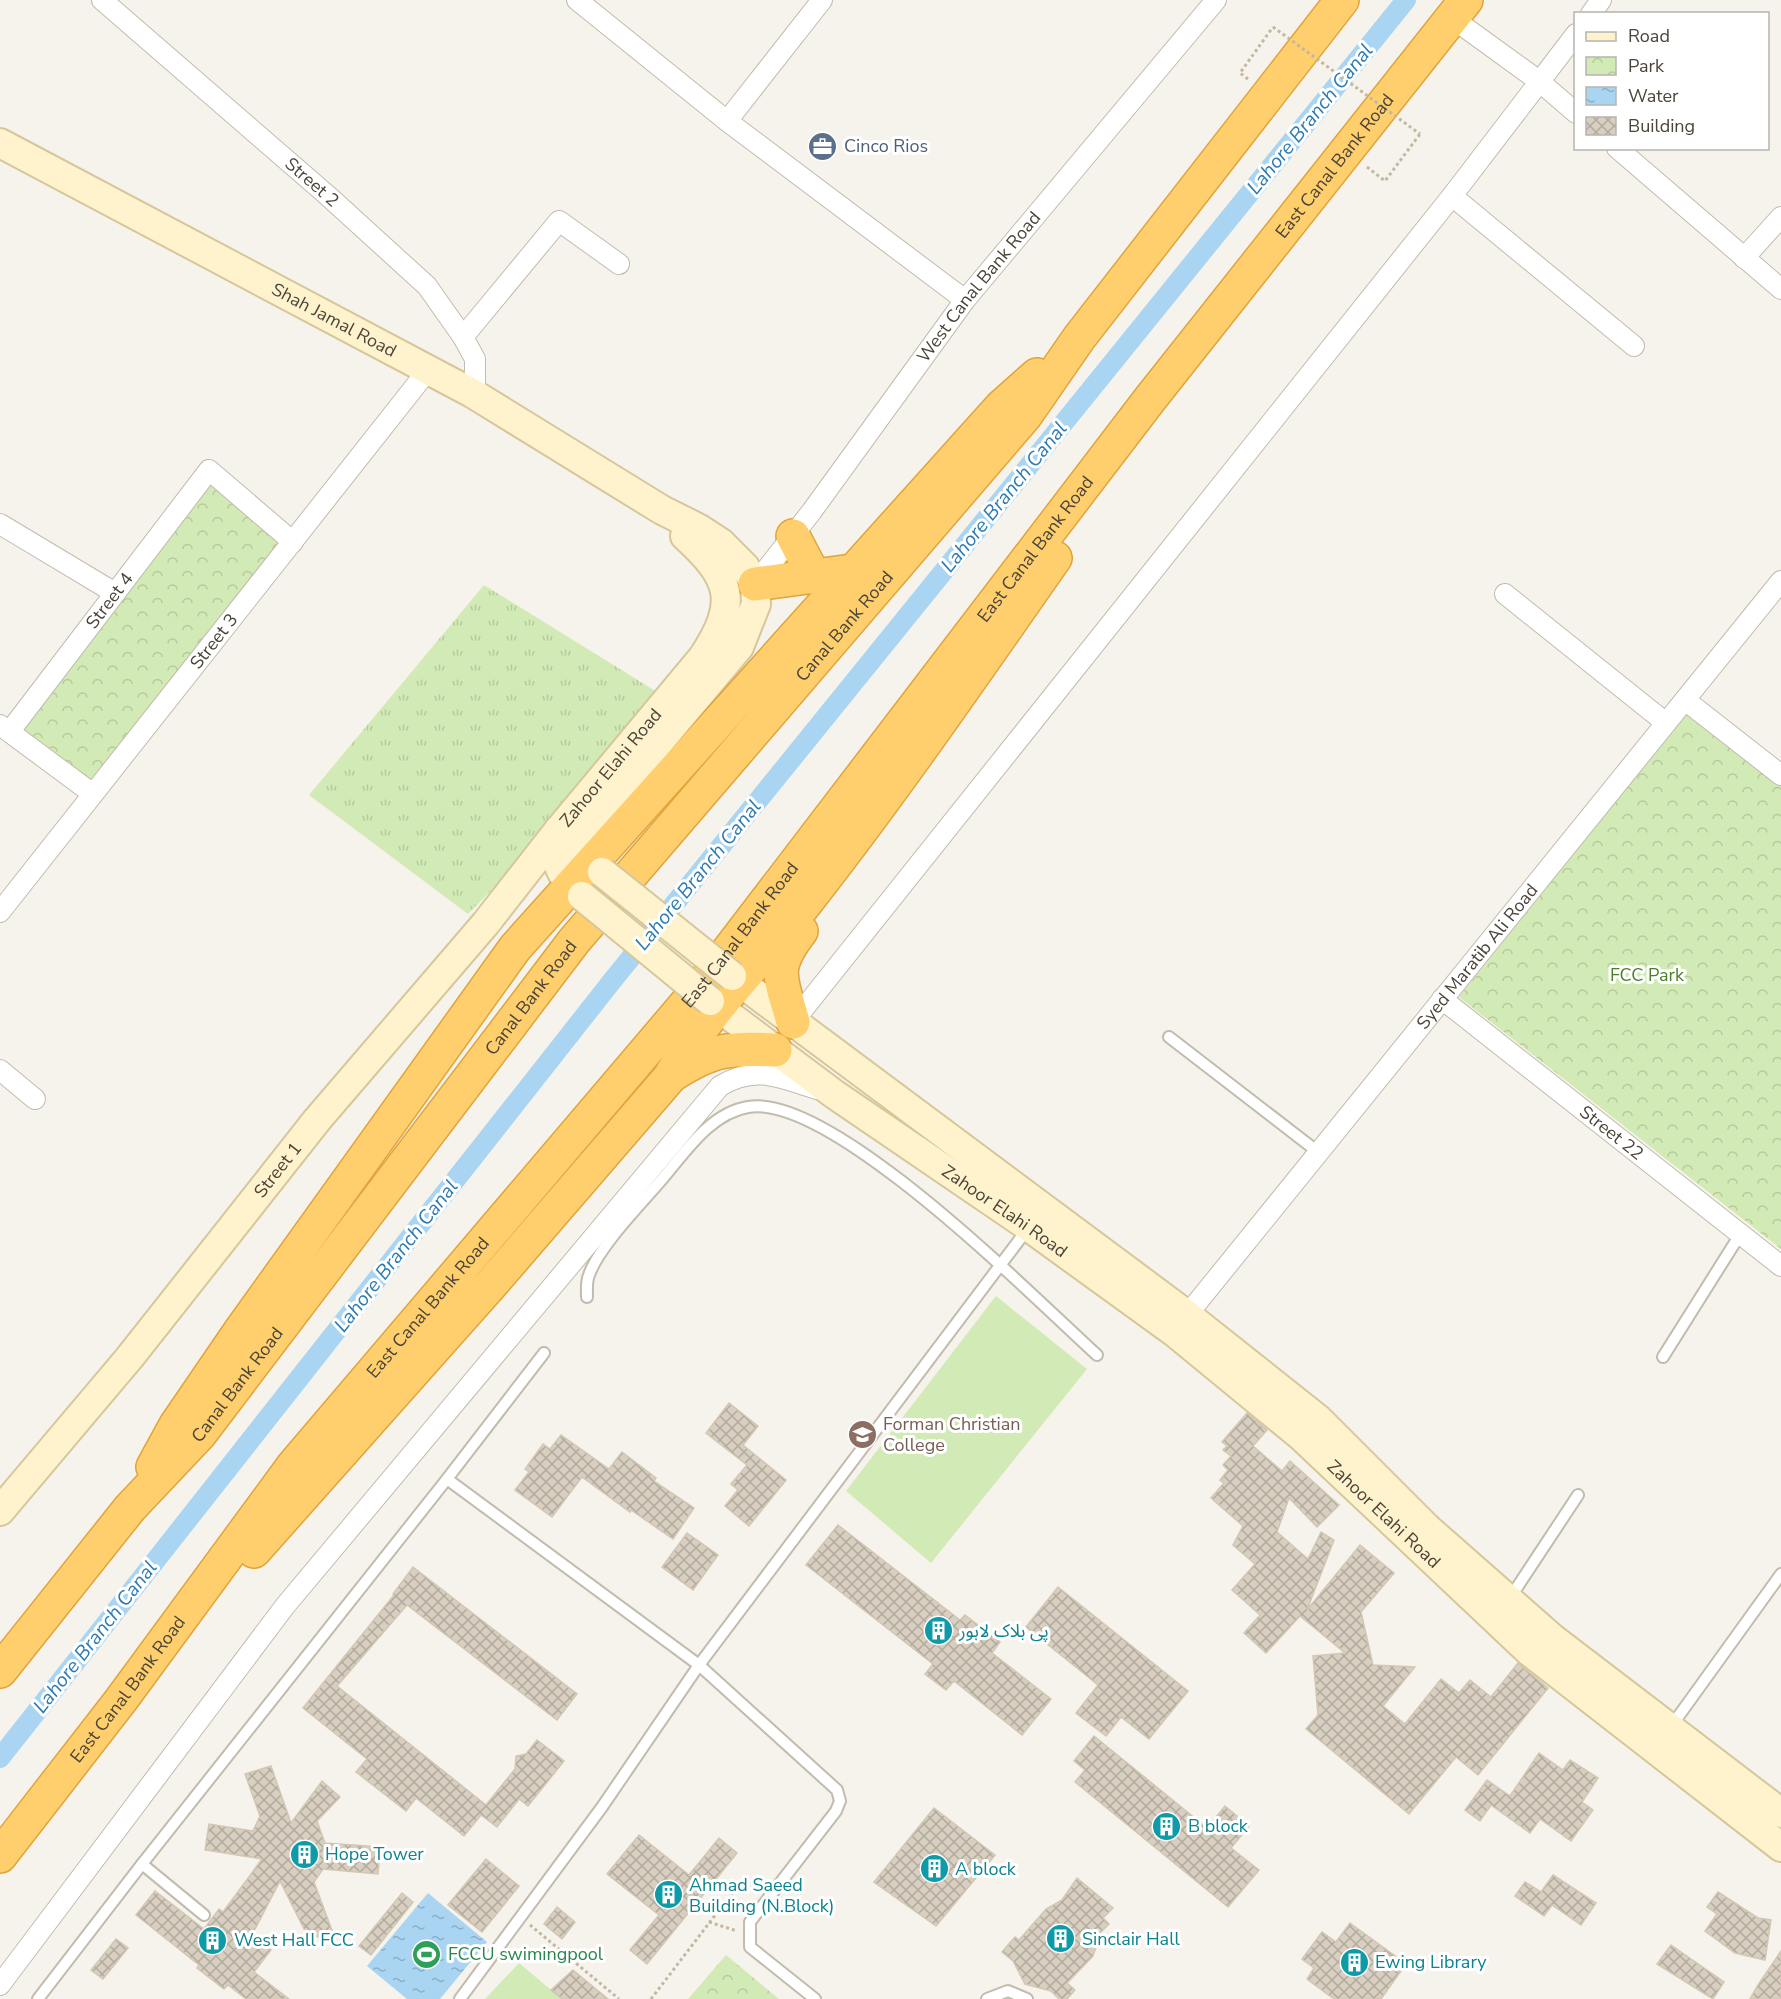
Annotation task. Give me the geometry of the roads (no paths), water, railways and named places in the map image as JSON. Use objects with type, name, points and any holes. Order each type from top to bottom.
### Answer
[{"type":"highway","points":[[130,1508],[176,1425],[241,1330],[496,974],[542,915],[587,879],[852,571],[1001,407],[1079,338],[1341,0]]},
{"type":"highway","name":"East Canal Bank Road","points":[[0,1857],[121,1700],[293,1466],[703,984],[1150,399],[1459,9]]},
{"type":"highway","name":"Canal Bank Road","points":[[0,1671],[130,1508],[199,1435],[574,941],[1025,416],[1079,338]]},
{"type":"highway","points":[[121,1700],[494,1281],[670,1077],[714,1004],[804,906],[938,724],[1062,548],[1150,399]]},
{"type":"highway","points":[[794,536],[814,576]]},
{"type":"highway","points":[[755,584],[852,571]]},
{"type":"highway","points":[[793,1022],[780,977],[781,965],[785,952],[803,928],[804,906]]},
{"type":"highway","points":[[670,1077],[700,1057],[714,1052],[746,1048],[775,1050]]},
{"type":"main road","name":"Shah Jamal Road","points":[[0,143],[472,393],[662,510]]},
{"type":"main road","name":"Zahoor Elahi Road","points":[[662,510],[712,561],[719,572],[726,599],[722,626],[703,657],[558,831],[555,855],[560,872],[587,879],[736,979],[1181,1323],[1530,1652],[1781,1847]]},
{"type":"main road","points":[[519,879],[587,879],[581,849],[582,834],[732,657],[752,617],[756,604],[755,584],[745,567],[721,543],[698,528],[662,510]]},
{"type":"main road","name":"Street 1","points":[[0,1511],[130,1357],[317,1120],[486,923],[558,831]]},
{"type":"main road","name":"Zahoor Elahi Road","points":[[587,879],[714,1004],[834,1094],[1029,1227],[1181,1323],[1318,1419],[1427,1528],[1552,1638],[1781,1813]]},
{"type":"street","name":"Street 2","points":[[102,0],[327,195],[427,286],[463,337],[475,359],[475,384],[472,393]]},
{"type":"street","points":[[577,0],[727,121],[965,300]]},
{"type":"street","points":[[727,121],[822,0]]},
{"type":"street","name":"West Canal Bank Road","points":[[755,584],[794,536],[965,300],[1216,0]]},
{"type":"street","points":[[1459,9],[1574,112]]},
{"type":"street","points":[[793,1022],[1452,196],[1574,35]]},
{"type":"street","points":[[1619,150],[1781,289]]},
{"type":"street","points":[[1452,196],[1634,346]]},
{"type":"street","points":[[1744,258],[1781,217]]},
{"type":"street","points":[[463,337],[559,221],[619,264]]},
{"type":"street","name":"Street 3","points":[[0,912],[429,370]]},
{"type":"street","name":"Street 4","points":[[5,728],[115,593],[208,470],[293,542]]},
{"type":"street","points":[[0,524],[115,593]]},
{"type":"street","name":"Syed Maratib Ali Road","points":[[1181,1323],[1781,581]]},
{"type":"street","points":[[1505,594],[1666,723]]},
{"type":"street","points":[[1685,700],[1781,775]]},
{"type":"street","points":[[5,728],[93,794]]},
{"type":"street","name":"Street 22","points":[[1442,999],[1781,1266]]},
{"type":"street","points":[[0,1070],[35,1100]]},
{"type":"street","points":[[0,1985],[285,1606],[720,1086],[740,1076],[762,1073],[834,1094]]},
{"type":"lane","points":[[1169,1037],[1318,1152]]},
{"type":"lane","points":[[587,1298],[587,1282],[592,1267],[616,1234],[699,1136],[732,1111],[758,1105],[792,1114],[828,1130],[861,1150],[944,1214],[1097,1355]]},
{"type":"lane","points":[[460,1999],[522,1918],[699,1665],[1029,1227]]},
{"type":"lane","points":[[1663,1357],[1741,1233]]},
{"type":"lane","points":[[38,1999],[544,1353]]},
{"type":"lane","points":[[447,1479],[699,1665],[837,1790],[840,1801],[836,1811],[750,1922],[748,1934],[750,1947],[814,1999]]},
{"type":"lane","points":[[1508,1600],[1578,1495]]},
{"type":"lane","points":[[1670,1728],[1781,1574]]},
{"type":"lane","points":[[142,1864],[204,1915]]},
{"type":"lane","points":[[987,1999],[1008,1991],[1027,1999]]},
{"type":"water","name":"FCCU swimingpool","points":[[428,1893],[487,1942],[440,1999],[407,1999],[367,1966]]},
{"type":"waterway","name":"Lahore Branch Canal","points":[[0,1758],[612,981],[1406,0]]},
{"type":"place","name":"Cinco Rios","points":[[823,146]]},
{"type":"place","name":"Forman Christian College","points":[[862,1434]]},
{"type":"place","name":"پی بلاک لاہور","points":[[938,1631]]},
{"type":"place","name":"B block","points":[[1167,1826]]},
{"type":"place","name":"Hope Tower","points":[[304,1854]]},
{"type":"place","name":"A block","points":[[934,1869]]},
{"type":"place","name":"Ahmad Saeed Building (N.Block)","points":[[668,1895]]},
{"type":"place","name":"Sinclair Hall","points":[[1061,1939]]},
{"type":"place","name":"West Hall FCC","points":[[213,1940]]},
{"type":"place","name":"FCCU swimingpool","points":[[427,1954]]},
{"type":"place","name":"Ewing Library","points":[[1354,1962]]},
{"type":"park label","name":"FCC Park","points":[[1647,975]]}]
